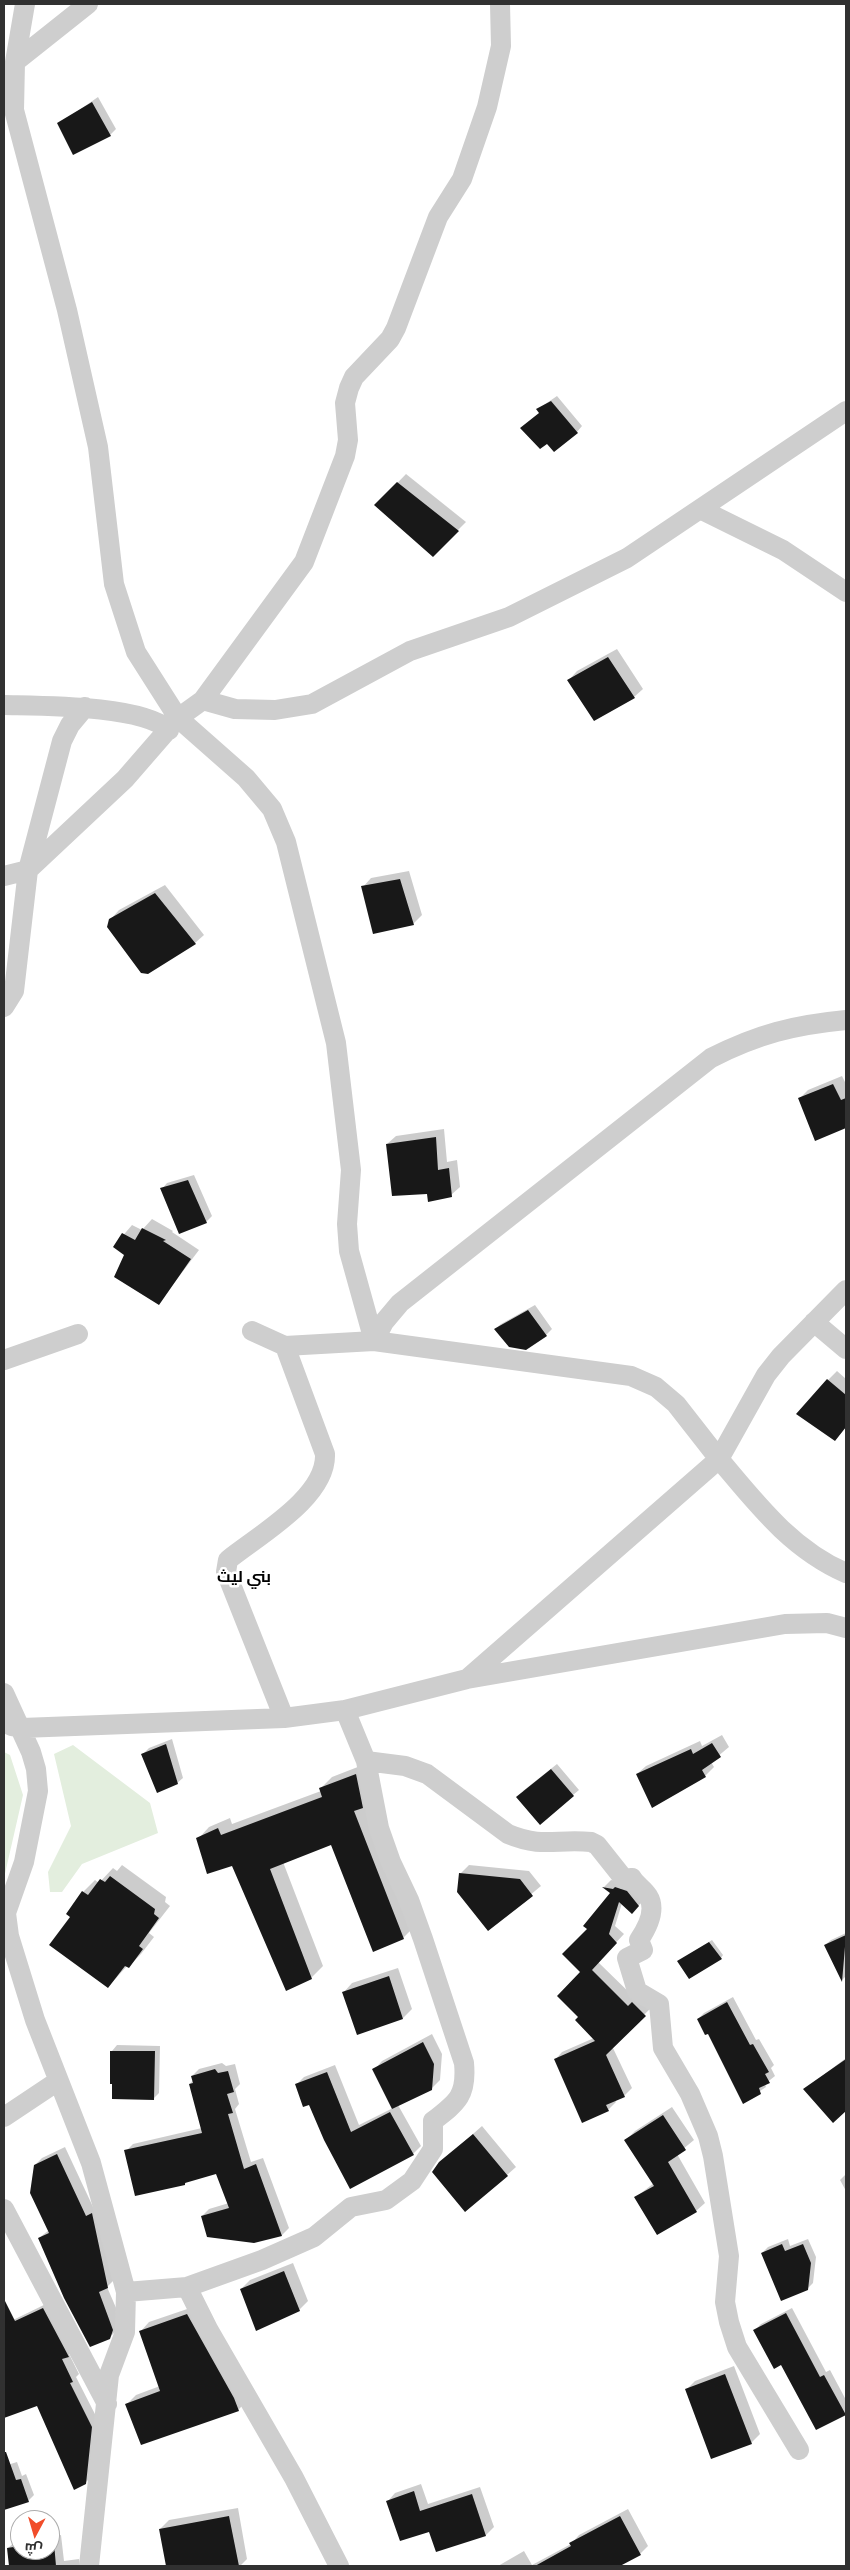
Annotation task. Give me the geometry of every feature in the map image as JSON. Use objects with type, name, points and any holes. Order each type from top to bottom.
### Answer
[{"type":"street","points":[[25,4],[15,62],[14,110],[67,310],[98,447],[114,584],[136,652],[173,724]]},
{"type":"street","points":[[15,62],[88,4]]},
{"type":"street","points":[[4,876],[28,870],[125,779],[173,724],[203,700],[304,562],[345,456],[348,440],[345,404],[348,388],[354,377],[390,339],[438,217],[462,179],[496,74],[501,46],[500,4]]},
{"type":"street","points":[[203,700],[245,709],[274,710],[312,704],[410,651],[509,616],[627,558],[846,411]]},
{"type":"street","points":[[700,509],[783,550],[846,592]]},
{"type":"street","points":[[4,706],[85,708],[173,724],[246,778],[272,810],[286,842],[336,1043],[351,1170],[347,1224],[350,1251],[374,1341]]},
{"type":"street","points":[[4,1006],[14,992],[28,870],[62,741],[70,725],[85,708]]},
{"type":"street","points":[[374,1341],[384,1322],[400,1303],[710,1058],[744,1041],[774,1031],[846,1020]]},
{"type":"street","points":[[468,1679],[719,1459],[766,1375],[781,1356],[846,1290]]},
{"type":"street","points":[[814,1322],[846,1349]]},
{"type":"street","points":[[252,1331],[285,1346],[374,1341],[631,1376],[656,1387],[676,1404],[719,1459],[779,1528],[809,1552],[846,1573]]},
{"type":"street","points":[[4,1360],[78,1334]]},
{"type":"street","points":[[284,1718],[226,1572],[226,1566],[228,1560],[302,1502],[322,1476],[325,1454],[285,1346]]},
{"type":"street","points":[[13,1726],[284,1718],[345,1710],[468,1679],[785,1624],[827,1623],[846,1628]]},
{"type":"street","points":[[4,1693],[13,1726],[36,1768],[38,1791],[24,1862],[5,1914],[9,1936],[20,1975],[58,2081],[91,2163],[126,2292],[126,2332],[109,2375],[89,2566]]},
{"type":"street","points":[[126,2292],[187,2287],[314,2237],[351,2207],[386,2200],[412,2181],[433,2149],[434,2121],[454,2105],[463,2093],[465,2079],[464,2063],[424,1939],[409,1900],[391,1862],[379,1828],[366,1761],[345,1710]]},
{"type":"street","points":[[366,1761],[406,1766],[422,1772],[508,1834],[522,1840],[546,1844],[591,1842],[597,1845],[624,1879],[632,1878],[648,1895],[652,1906],[648,1926],[639,1940],[643,1950],[627,1958],[637,1991],[659,2004],[663,2048],[690,2094],[708,2136],[728,2256],[725,2302],[737,2347],[798,2450]]},
{"type":"street","points":[[4,2117],[58,2081]]},
{"type":"street","points":[[4,2209],[107,2404]]},
{"type":"street","points":[[187,2287],[208,2329],[294,2478],[339,2566]]},
{"type":"green space","points":[[73,1745],[150,1803],[158,1833],[82,1864],[62,1892],[50,1892],[48,1872],[71,1826],[54,1754]]},
{"type":"green space","points":[[4,1752],[10,1755],[23,1795],[4,1878]]},
{"type":"building","points":[[92,102],[111,136],[73,155],[57,123]]},
{"type":"building","points":[[551,401],[578,433],[554,452],[547,444],[540,449],[520,428],[539,413],[536,409]]},
{"type":"building","points":[[397,482],[459,531],[433,557],[374,505]]},
{"type":"building","points":[[608,657],[635,698],[594,721],[567,680]]},
{"type":"building","points":[[400,879],[414,925],[373,934],[361,886]]},
{"type":"building","points":[[155,893],[196,944],[148,974],[141,973],[107,927],[109,919]]},
{"type":"building","points":[[833,1084],[841,1100],[846,1098],[846,1128],[815,1141],[798,1098]]},
{"type":"building","points":[[436,1137],[438,1170],[449,1168],[452,1197],[428,1202],[427,1194],[392,1196],[386,1144]]},
{"type":"building","points":[[188,1180],[207,1223],[179,1234],[160,1188]]},
{"type":"building","points":[[142,1228],[166,1240],[163,1241],[191,1259],[159,1305],[114,1277],[124,1255],[113,1247],[122,1233],[135,1240]]},
{"type":"building","points":[[528,1310],[547,1336],[526,1350],[509,1347],[494,1329]]},
{"type":"building","points":[[827,1379],[846,1395],[846,1427],[835,1441],[796,1414]]},
{"type":"building","points":[[712,1743],[721,1757],[702,1770],[706,1777],[652,1808],[636,1774],[691,1749],[693,1754]]},
{"type":"building","points":[[166,1744],[178,1784],[157,1793],[141,1754]]},
{"type":"building","points":[[551,1769],[574,1796],[540,1825],[516,1797]]},
{"type":"building","points":[[356,1774],[363,1808],[354,1811],[404,1939],[373,1952],[331,1845],[270,1869],[312,1979],[286,1991],[232,1866],[207,1874],[196,1838],[218,1828],[221,1835],[322,1797],[319,1788]]},
{"type":"building","points":[[459,1873],[520,1879],[533,1896],[488,1931],[457,1892]]},
{"type":"building","points":[[110,1876],[155,1909],[154,1914],[159,1918],[139,1946],[143,1949],[129,1968],[125,1966],[108,1988],[49,1945],[70,1917],[66,1914],[82,1891],[88,1895],[100,1879],[105,1882]]},
{"type":"building","points":[[602,1887],[613,1889],[615,1887],[627,1891],[639,1906],[632,1914],[619,1902],[609,1934],[617,1943],[592,1970],[628,2006],[632,2002],[646,2016],[606,2055],[625,2097],[606,2105],[609,2111],[582,2123],[554,2059],[595,2041],[575,2020],[578,2017],[557,1996],[580,1972],[562,1954],[587,1929],[583,1926],[610,1893]]},
{"type":"building","points":[[846,1935],[842,1982],[824,1945]]},
{"type":"building","points":[[709,1942],[722,1959],[689,1979],[677,1961]]},
{"type":"building","points":[[389,1976],[403,2019],[357,2035],[342,1992]]},
{"type":"building","points":[[727,2002],[750,2045],[753,2044],[769,2072],[765,2074],[770,2083],[759,2088],[761,2094],[743,2104],[708,2034],[705,2035],[697,2019]]},
{"type":"building","points":[[423,2042],[434,2064],[432,2090],[392,2109],[372,2069]]},
{"type":"building","points":[[110,2051],[155,2051],[154,2100],[112,2099]]},
{"type":"building","points":[[846,2059],[846,2111],[833,2123],[803,2089]]},
{"type":"building","points":[[215,2069],[218,2073],[228,2071],[234,2092],[227,2094],[233,2113],[228,2114],[244,2169],[256,2164],[282,2236],[254,2243],[207,2237],[201,2216],[229,2208],[216,2174],[185,2183],[185,2185],[135,2196],[124,2150],[202,2133],[189,2084],[193,2083],[191,2076]]},
{"type":"building","points":[[327,2072],[351,2132],[390,2112],[414,2155],[350,2189],[324,2140],[309,2105],[303,2107],[295,2084]]},
{"type":"building","points":[[663,2115],[686,2150],[668,2162],[697,2212],[657,2235],[634,2197],[654,2186],[624,2140]]},
{"type":"building","points":[[473,2134],[508,2176],[465,2212],[432,2172],[439,2162]]},
{"type":"building","points":[[57,2154],[86,2216],[92,2213],[108,2288],[99,2292],[113,2330],[110,2339],[90,2347],[64,2298],[38,2238],[49,2233],[30,2193],[34,2165]]},
{"type":"building","points":[[782,2244],[785,2251],[803,2244],[811,2263],[808,2290],[781,2301],[761,2253]]},
{"type":"building","points":[[284,2271],[300,2311],[256,2331],[240,2289]]},
{"type":"building","points":[[4,2299],[15,2321],[43,2308],[69,2357],[62,2359],[73,2382],[70,2383],[92,2427],[86,2484],[74,2490],[37,2406],[4,2418]]},
{"type":"building","points":[[786,2313],[820,2377],[824,2375],[846,2415],[816,2430],[781,2365],[774,2369],[753,2330]]},
{"type":"building","points":[[187,2314],[234,2398],[239,2411],[141,2445],[125,2404],[160,2391],[139,2331]]},
{"type":"building","points":[[725,2374],[752,2444],[711,2459],[685,2389]]},
{"type":"building","points":[[4,2452],[6,2452],[16,2480],[21,2479],[29,2502],[4,2510]]},
{"type":"building","points":[[414,2491],[420,2511],[472,2494],[486,2536],[436,2552],[429,2532],[400,2541],[386,2501]]},
{"type":"building","points":[[229,2516],[239,2566],[166,2566],[159,2529]]},
{"type":"building","points":[[620,2516],[641,2555],[620,2566],[535,2566],[571,2546],[569,2543]]},
{"type":"building","points":[[7,2548],[10,2548],[10,2560],[55,2560],[56,2566],[9,2566]]},
{"type":"district","name":"بني ليث","points":[[244,1577]]}]
